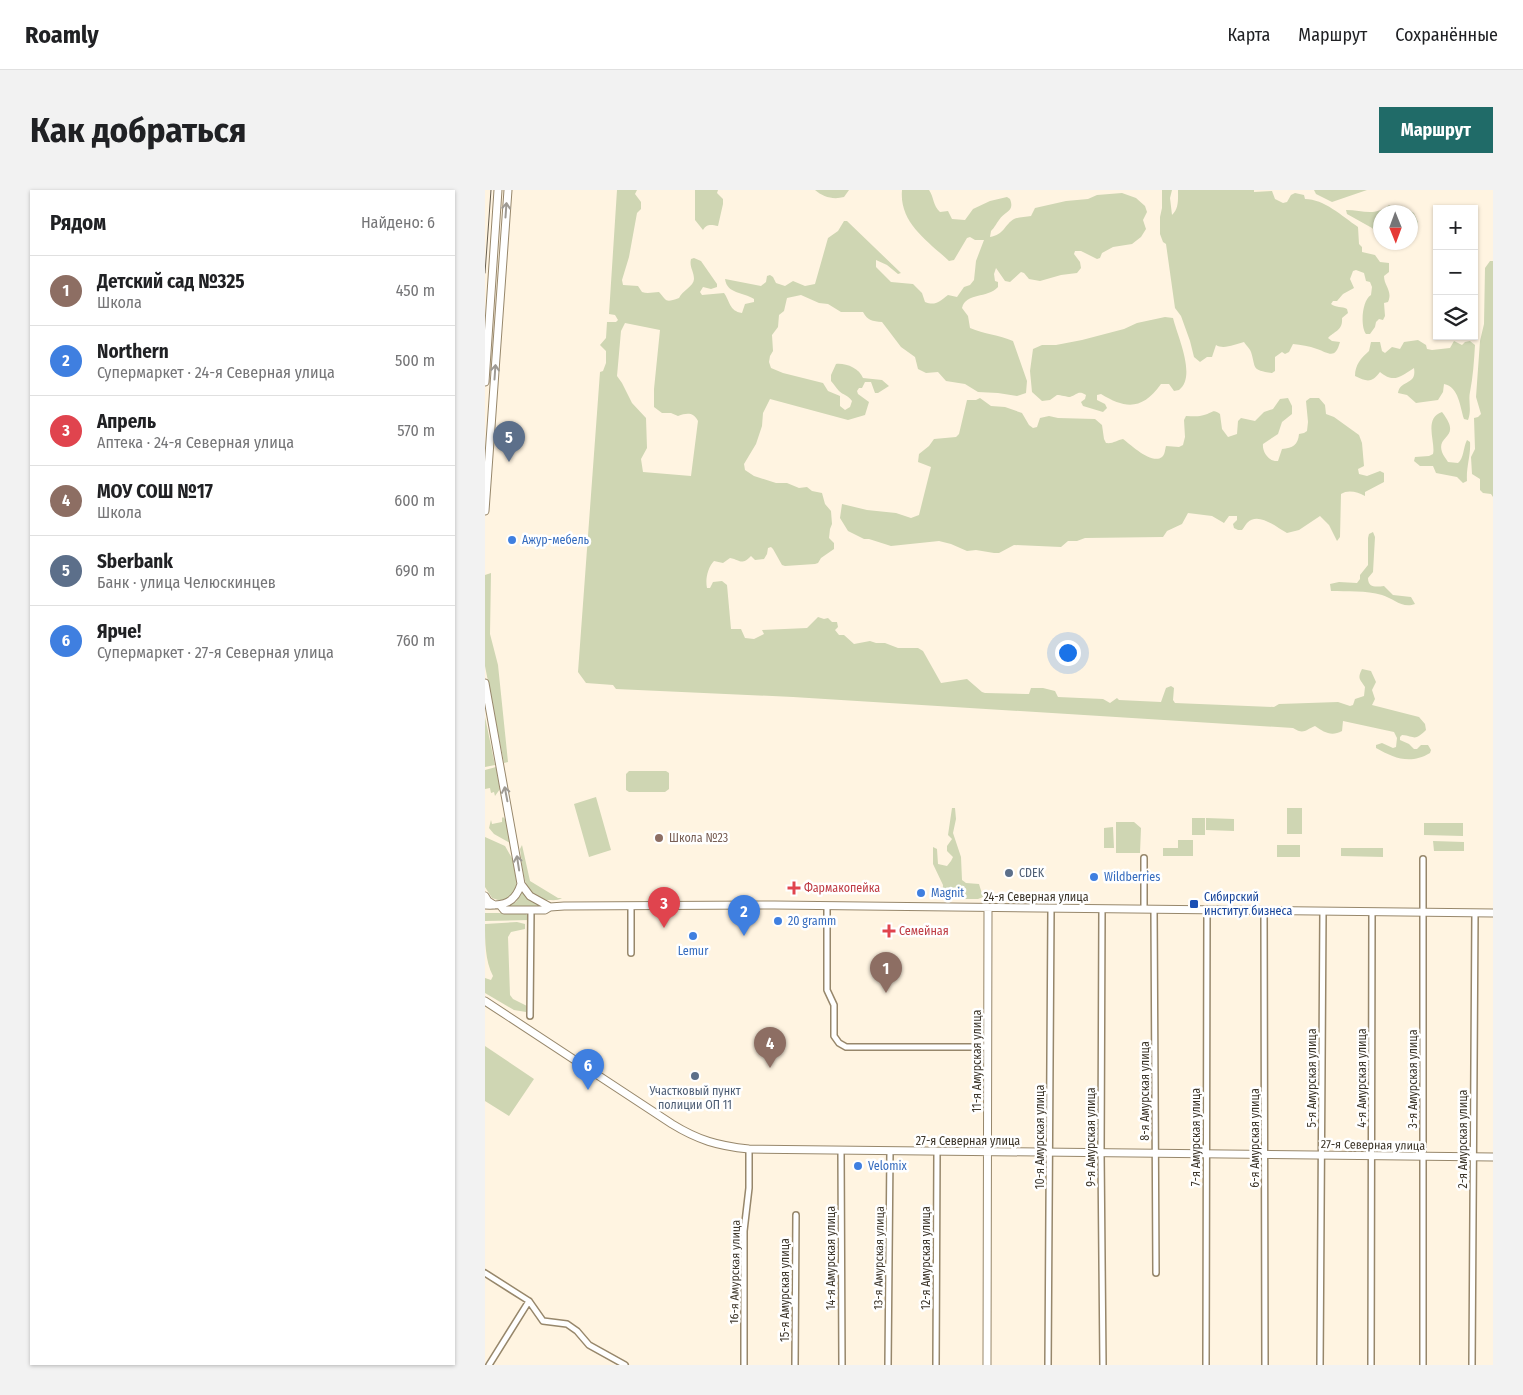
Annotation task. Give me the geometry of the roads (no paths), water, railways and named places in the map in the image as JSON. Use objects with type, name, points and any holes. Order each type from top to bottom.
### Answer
[{"type":"main road","points":[[485,382],[498,190]]},
{"type":"main road","points":[[485,511],[508,190]]},
{"type":"main road","points":[[496,229],[505,230]]},
{"type":"main road","points":[[489,327],[498,327]]},
{"type":"main road","points":[[485,683],[485,692],[521,884],[515,897],[497,905],[488,901],[485,896]]},
{"type":"main road","points":[[485,707],[490,714]]},
{"type":"main road","name":"24-я Северная улица","points":[[521,884],[530,896],[550,906],[827,906],[1493,913]]},
{"type":"main road","name":"24-я Северная улица","points":[[485,905],[497,905],[503,910],[545,910],[550,906]]},
{"type":"main road","name":"11-я Амурская улица","points":[[987,1365],[988,908]]},
{"type":"main road","name":"27-я Северная улица","points":[[485,1002],[685,1132],[714,1144],[749,1149],[841,1151],[1493,1157]]},
{"type":"street","points":[[1144,858],[1144,909]]},
{"type":"street","name":"3-я Амурская улица","points":[[1423,859],[1423,1365]]},
{"type":"street","points":[[631,906],[631,953]]},
{"type":"street","points":[[827,906],[827,990],[834,1005],[834,1036],[842,1045],[852,1047],[988,1047]]},
{"type":"street","name":"10-я Амурская улица","points":[[1048,1365],[1051,1153],[1051,908]]},
{"type":"street","name":"9-я Амурская улица","points":[[1102,909],[1101,1153],[1103,1365]]},
{"type":"street","points":[[530,1016],[531,910]]},
{"type":"street","name":"8-я Амурская улица","points":[[1155,910],[1156,1273]]},
{"type":"street","name":"7-я Амурская улица","points":[[1206,1365],[1207,910]]},
{"type":"street","name":"6-я Амурская улица","points":[[1264,911],[1265,1365]]},
{"type":"street","name":"5-я Амурская улица","points":[[1320,1365],[1323,911]]},
{"type":"street","name":"4-я Амурская улица","points":[[1371,1365],[1372,912]]},
{"type":"street","name":"2-я Амурская улица","points":[[1473,1365],[1475,913]]},
{"type":"street","name":"16-я Амурская улица","points":[[744,1365],[744,1231],[749,1194],[749,1149]]},
{"type":"street","name":"14-я Амурская улица","points":[[841,1151],[842,1365]]},
{"type":"street","name":"13-я Амурская улица","points":[[888,1365],[891,1151]]},
{"type":"street","name":"12-я Амурская улица","points":[[936,1365],[937,1152]]},
{"type":"street","name":"15-я Амурская улица","points":[[795,1365],[796,1215]]},
{"type":"street","points":[[485,1273],[529,1301],[543,1321],[567,1324],[577,1330],[589,1345],[625,1365]]},
{"type":"street","points":[[489,1365],[529,1301]]},
{"type":"tram line","points":[[485,273],[491,190]]},
{"type":"place","name":"Sberbank","points":[[509,462]]},
{"type":"place","name":"Ажур-мебель","points":[[512,540]]},
{"type":"place","name":"Школа №23","points":[[659,838]]},
{"type":"place","name":"CDEK","points":[[1009,873]]},
{"type":"place","name":"Wildberries","points":[[1094,877]]},
{"type":"place","name":"Фармакопейка","points":[[794,888]]},
{"type":"place","name":"Magnit","points":[[921,893]]},
{"type":"place","name":"Сибирский институт бизнеса","points":[[1194,904]]},
{"type":"place","name":"20 gramm","points":[[778,921]]},
{"type":"place","name":"Апрель","points":[[664,928]]},
{"type":"place","name":"Семейная","points":[[889,931]]},
{"type":"place","name":"Lemur","points":[[693,936]]},
{"type":"place","name":"Northern","points":[[744,936]]},
{"type":"place","name":"Детский сад №325","points":[[886,993]]},
{"type":"place","name":"МОУ СОШ №17","points":[[770,1068]]},
{"type":"place","name":"Участковый пункт полиции ОП 11","points":[[695,1076]]},
{"type":"place","name":"Ярче!","points":[[588,1090]]},
{"type":"place","name":"Velomix","points":[[858,1166]]}]
